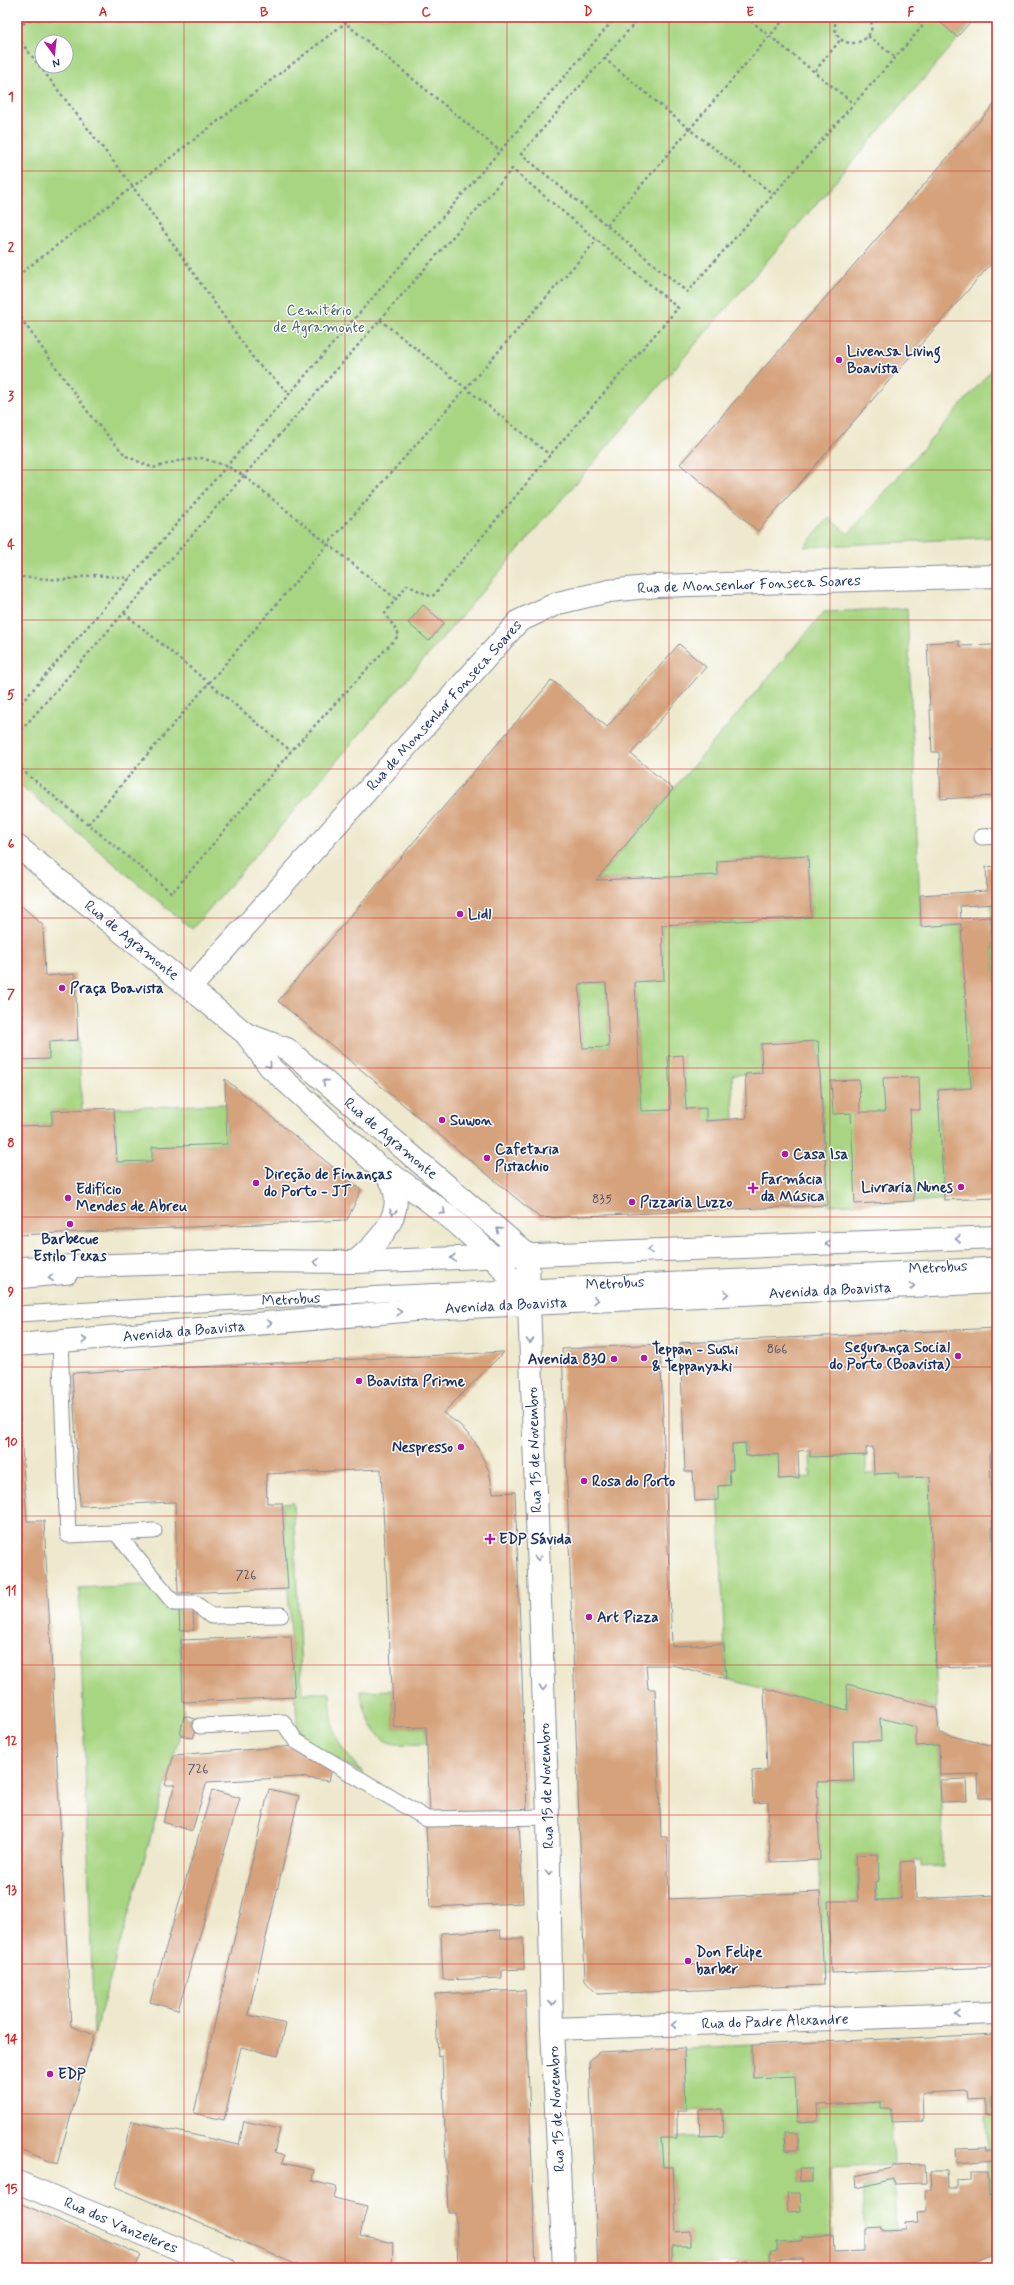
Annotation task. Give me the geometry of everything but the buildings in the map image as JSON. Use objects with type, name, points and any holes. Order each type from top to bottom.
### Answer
[{"type":"street","name":"Rua de Monsenhor Fonseca Soares","points":[[191,988],[519,621],[558,603],[609,591],[656,586],[997,576]]},
{"type":"street","name":"Rua de Agramonte","points":[[17,846],[246,1034],[270,1067],[377,1166],[393,1184],[396,1200],[392,1218],[377,1244],[354,1262]]},
{"type":"street","name":"Rua de Agramonte","points":[[246,1034],[287,1049],[528,1255]]},
{"type":"street","name":"Rua de Agramonte","points":[[377,1166],[430,1202],[492,1256],[526,1292]]},
{"type":"street","points":[[17,1268],[243,1261],[354,1262],[997,1237]]},
{"type":"street","name":"Rua 15 de Novembro","points":[[528,1255],[526,1292],[548,1817],[552,2029],[564,2268]]},
{"type":"street","name":"Avenida da Boavista","points":[[17,1345],[426,1309],[526,1292],[997,1282]]},
{"type":"street","name":"Rua do Padre Alexandre","points":[[552,2029],[997,2013]]},
{"type":"street","name":"Rua dos Vanzeleres","points":[[17,2182],[225,2268]]},
{"type":"lane","points":[[982,837],[997,836]]},
{"type":"lane","points":[[17,1281],[243,1261]]},
{"type":"lane","name":"Metrobus","points":[[17,1314],[526,1292],[997,1264]]},
{"type":"lane","points":[[60,1342],[68,1535],[117,1534],[154,1531]]},
{"type":"lane","points":[[117,1534],[174,1603],[195,1603],[211,1616],[281,1615]]},
{"type":"lane","points":[[200,1726],[283,1722],[296,1741],[427,1819],[548,1817]]},
{"type":"path","points":[[17,26],[40,17]]},
{"type":"path","points":[[338,17],[500,151]]},
{"type":"path","points":[[17,276],[353,17]]},
{"type":"path","points":[[17,708],[616,17]]},
{"type":"path","points":[[640,17],[521,154],[687,292],[922,27],[916,17]]},
{"type":"path","points":[[746,17],[853,103]]},
{"type":"path","points":[[607,225],[786,17]]},
{"type":"path","points":[[836,17],[835,29],[841,40],[853,44],[864,40],[868,36],[872,25],[870,17]]},
{"type":"path","points":[[868,36],[895,57]]},
{"type":"path","points":[[17,37],[133,187],[256,362],[290,394]]},
{"type":"path","points":[[814,72],[841,40]]},
{"type":"path","points":[[604,58],[689,129],[773,194]]},
{"type":"path","points":[[17,734],[512,168],[678,308],[550,455],[432,597],[408,585],[395,598],[385,613],[399,635],[291,751],[172,893],[17,766]]},
{"type":"path","points":[[88,824],[208,682],[328,544],[596,240]]},
{"type":"path","points":[[17,313],[93,419],[126,456],[153,468],[178,461],[201,458],[227,466],[244,476],[395,598]]},
{"type":"path","points":[[380,320],[550,455]]},
{"type":"path","points":[[17,573],[22,577],[63,580],[94,575],[130,578]]},
{"type":"path","points":[[124,613],[291,751]]},
{"type":"green space","name":"Cemitério de Agramonte","points":[[17,17],[977,17],[192,929],[17,782]]},
{"type":"green space","points":[[997,364],[997,537],[804,547],[829,518],[848,534]]},
{"type":"green space","points":[[907,608],[921,927],[961,924],[971,1088],[938,1090],[944,1200],[828,1205],[818,1041],[761,1044],[762,1073],[732,1075],[734,1119],[706,1121],[705,1108],[686,1109],[683,1055],[671,1110],[641,1111],[635,982],[664,980],[662,925],[811,917],[808,856],[717,861],[718,875],[596,880],[824,612]]},
{"type":"green space","points":[[997,904],[997,1007],[991,905]]},
{"type":"green space","points":[[606,983],[609,1047],[583,1048],[579,984]]},
{"type":"green space","points":[[78,1040],[82,1110],[52,1111],[52,1125],[17,1126],[17,1060],[49,1059],[49,1042]]},
{"type":"green space","points":[[226,1104],[227,1144],[152,1147],[152,1161],[117,1162],[114,1108]]},
{"type":"green space","points":[[745,1443],[746,1456],[778,1454],[779,1479],[811,1477],[810,1457],[866,1455],[866,1474],[898,1473],[899,1478],[930,1477],[937,1708],[847,1685],[848,1710],[726,1679],[718,1486],[730,1485],[729,1470],[733,1470],[732,1444]]},
{"type":"green space","points":[[990,1452],[997,1452],[997,1644]]},
{"type":"green space","points":[[293,1502],[302,1693],[330,1693],[332,1720],[337,1738],[346,1754],[364,1774],[298,1737],[282,1503]]},
{"type":"green space","points":[[144,1585],[179,1610],[184,1720],[94,2035],[79,1588]]},
{"type":"green space","points":[[392,1690],[394,1728],[426,1727],[427,1744],[396,1744],[388,1742],[381,1738],[375,1731],[367,1716],[360,1691]]},
{"type":"green space","points":[[880,1718],[916,1727],[917,1746],[939,1745],[943,1866],[921,1867],[921,1861],[901,1862],[901,1899],[876,1900],[875,1882],[879,1881],[878,1854],[856,1855],[858,1901],[828,1902],[831,1973],[823,1973],[817,1782],[854,1781],[853,1741],[881,1741]]},
{"type":"green space","points":[[752,2045],[753,2078],[795,2076],[797,2122],[818,2121],[817,2105],[881,2102],[881,2109],[891,2109],[893,2165],[830,2168],[833,2235],[802,2237],[802,2241],[777,2242],[777,2251],[770,2252],[770,2260],[672,2265],[672,2246],[690,2245],[690,2232],[676,2232],[673,2167],[663,2167],[661,2138],[723,2136],[722,2109],[686,2111],[684,2048]],"holes":[[[798,2133],[798,2150],[785,2150],[784,2134]],[[799,2169],[812,2169],[812,2182],[800,2182]]]},
{"type":"green space","points":[[991,2097],[997,2097],[997,2151],[987,2151],[985,2116],[992,2115]]},
{"type":"green space","points":[[997,2160],[997,2195],[989,2196],[987,2161]]},
{"type":"green space","points":[[894,2179],[896,2231],[865,2229],[863,2188]]},
{"type":"place","name":"Livensa Living Boavista","points":[[839,360]]},
{"type":"place","name":"Lidl","points":[[460,914]]},
{"type":"place","name":"Praça Boavista","points":[[62,988]]},
{"type":"place","name":"Suwon","points":[[442,1120]]},
{"type":"place","name":"Casa Isa","points":[[785,1154]]},
{"type":"place","name":"Cafetaria Pistachio","points":[[487,1158]]},
{"type":"place","name":"Direção de Finanças do Porto - JT","points":[[256,1183]]},
{"type":"place","name":"Livraria Nunes","points":[[961,1187]]},
{"type":"place","name":"Farmácia da Música","points":[[753,1188]]},
{"type":"place","name":"Edifício Mendes de Abreu","points":[[68,1198]]},
{"type":"place","name":"Pizzaria Luzzo","points":[[632,1202]]},
{"type":"place","name":"Barbecue Estilo Texas","points":[[70,1224]]},
{"type":"place","name":"Segurança Social do Porto (Boavista)","points":[[958,1356]]},
{"type":"place","name":"Teppan - Sushi & Teppanyaki","points":[[644,1358]]},
{"type":"place","name":"Avenida 830","points":[[614,1359]]},
{"type":"place","name":"Boavista Prime","points":[[359,1381]]},
{"type":"place","name":"Nespresso","points":[[461,1447]]},
{"type":"place","name":"Rosa do Porto","points":[[584,1481]]},
{"type":"place","name":"EDP Sávida","points":[[490,1539]]},
{"type":"place","name":"Art Pizza","points":[[589,1617]]},
{"type":"place","name":"Don Felipe barber","points":[[688,1961]]},
{"type":"place","name":"EDP","points":[[50,2074]]}]
